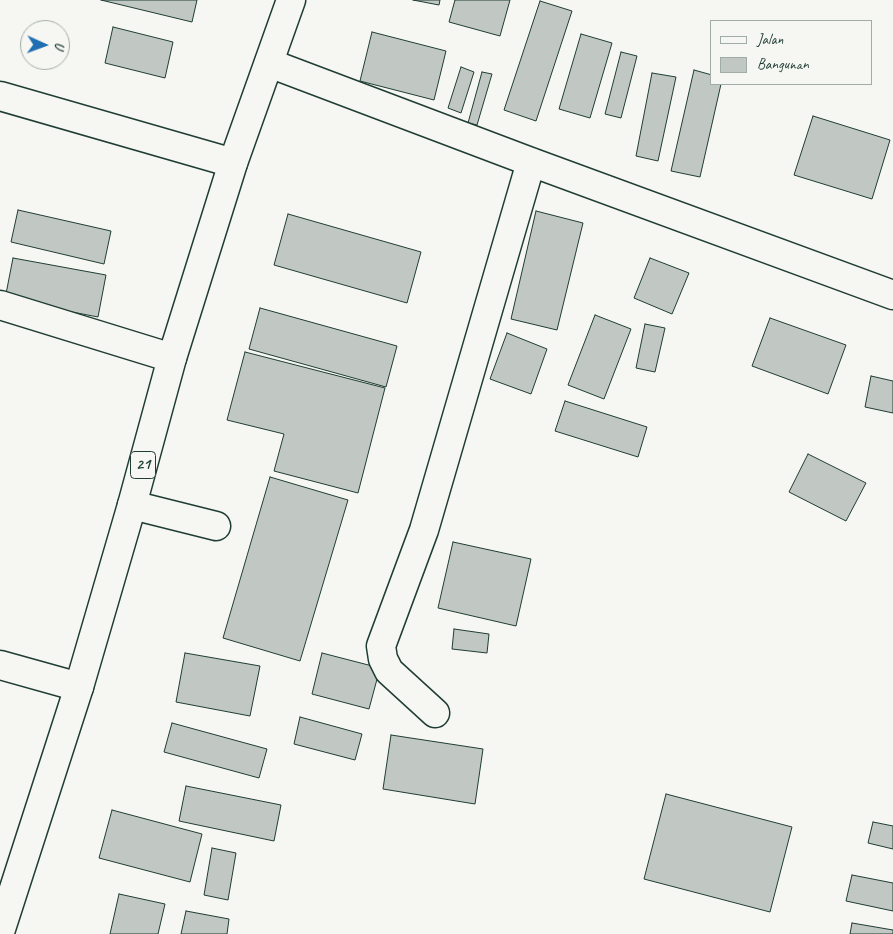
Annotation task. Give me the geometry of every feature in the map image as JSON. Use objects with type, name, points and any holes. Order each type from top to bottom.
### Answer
[{"type":"main road","name":"21","points":[[0,932],[79,687],[172,358],[233,162],[291,0]]},
{"type":"main road","points":[[269,63],[893,295]]},
{"type":"main road","points":[[0,96],[233,162]]},
{"type":"main road","points":[[435,713],[389,671],[382,659],[381,646],[424,530],[531,162]]},
{"type":"main road","points":[[0,305],[172,358]]},
{"type":"main road","points":[[132,505],[216,526]]},
{"type":"main road","points":[[0,665],[79,687]]},
{"type":"building","points":[[101,0],[197,0],[192,22]]},
{"type":"building","points":[[413,0],[440,0],[439,5]]},
{"type":"building","points":[[455,0],[510,0],[500,36],[449,22]]},
{"type":"building","points":[[540,1],[572,11],[536,121],[504,110]]},
{"type":"building","points":[[113,27],[173,42],[165,78],[105,63]]},
{"type":"building","points":[[372,32],[446,51],[434,100],[360,81]]},
{"type":"building","points":[[581,34],[612,43],[590,118],[559,109]]},
{"type":"building","points":[[621,52],[637,56],[621,118],[605,114]]},
{"type":"building","points":[[461,67],[474,72],[461,113],[448,108]]},
{"type":"building","points":[[694,70],[710,74],[710,85],[721,85],[700,177],[671,171]]},
{"type":"building","points":[[482,72],[492,74],[477,125],[468,123]]},
{"type":"building","points":[[652,73],[676,77],[658,161],[636,156]]},
{"type":"building","points":[[813,116],[890,140],[872,199],[794,175]]},
{"type":"building","points":[[18,210],[111,231],[104,264],[11,242]]},
{"type":"building","points":[[536,211],[583,223],[557,330],[511,319]]},
{"type":"building","points":[[288,214],[421,252],[407,303],[274,265]]},
{"type":"building","points":[[13,258],[106,275],[98,317],[5,299]]},
{"type":"building","points":[[650,258],[689,273],[672,314],[634,298]]},
{"type":"building","points":[[260,308],[397,346],[386,387],[249,349]]},
{"type":"building","points":[[595,315],[631,329],[604,399],[568,385]]},
{"type":"building","points":[[770,318],[846,345],[828,394],[752,366]]},
{"type":"building","points":[[645,324],[665,328],[655,372],[636,368]]},
{"type":"building","points":[[507,333],[547,349],[531,394],[490,379]]},
{"type":"building","points":[[245,352],[385,388],[358,493],[274,471],[284,434],[227,420]]},
{"type":"building","points":[[871,376],[893,381],[893,413],[865,407]]},
{"type":"building","points":[[565,401],[647,427],[638,457],[555,431]]},
{"type":"building","points":[[808,454],[866,483],[846,521],[789,492]]},
{"type":"building","points":[[270,477],[348,500],[300,661],[223,638]]},
{"type":"building","points":[[453,542],[531,559],[516,626],[438,608]]},
{"type":"building","points":[[454,629],[489,634],[487,653],[452,649]]},
{"type":"building","points":[[185,653],[260,666],[250,716],[176,702]]},
{"type":"building","points":[[322,653],[380,668],[369,709],[312,694]]},
{"type":"building","points":[[300,717],[362,734],[355,760],[294,744]]},
{"type":"building","points":[[172,723],[267,749],[259,778],[164,752]]},
{"type":"building","points":[[391,735],[483,749],[475,804],[383,789]]},
{"type":"building","points":[[186,786],[281,805],[274,841],[179,821]]},
{"type":"building","points":[[666,794],[792,827],[770,912],[644,879]]},
{"type":"building","points":[[112,810],[202,834],[190,882],[99,858]]},
{"type":"building","points":[[873,822],[893,826],[893,849],[868,843]]},
{"type":"building","points":[[212,848],[236,853],[228,900],[204,895]]},
{"type":"building","points":[[852,875],[893,883],[893,911],[846,901]]},
{"type":"building","points":[[119,894],[165,904],[158,934],[110,934]]},
{"type":"building","points":[[186,911],[229,919],[227,934],[181,934]]},
{"type":"building","points":[[852,923],[893,930],[893,934],[850,934]]}]
